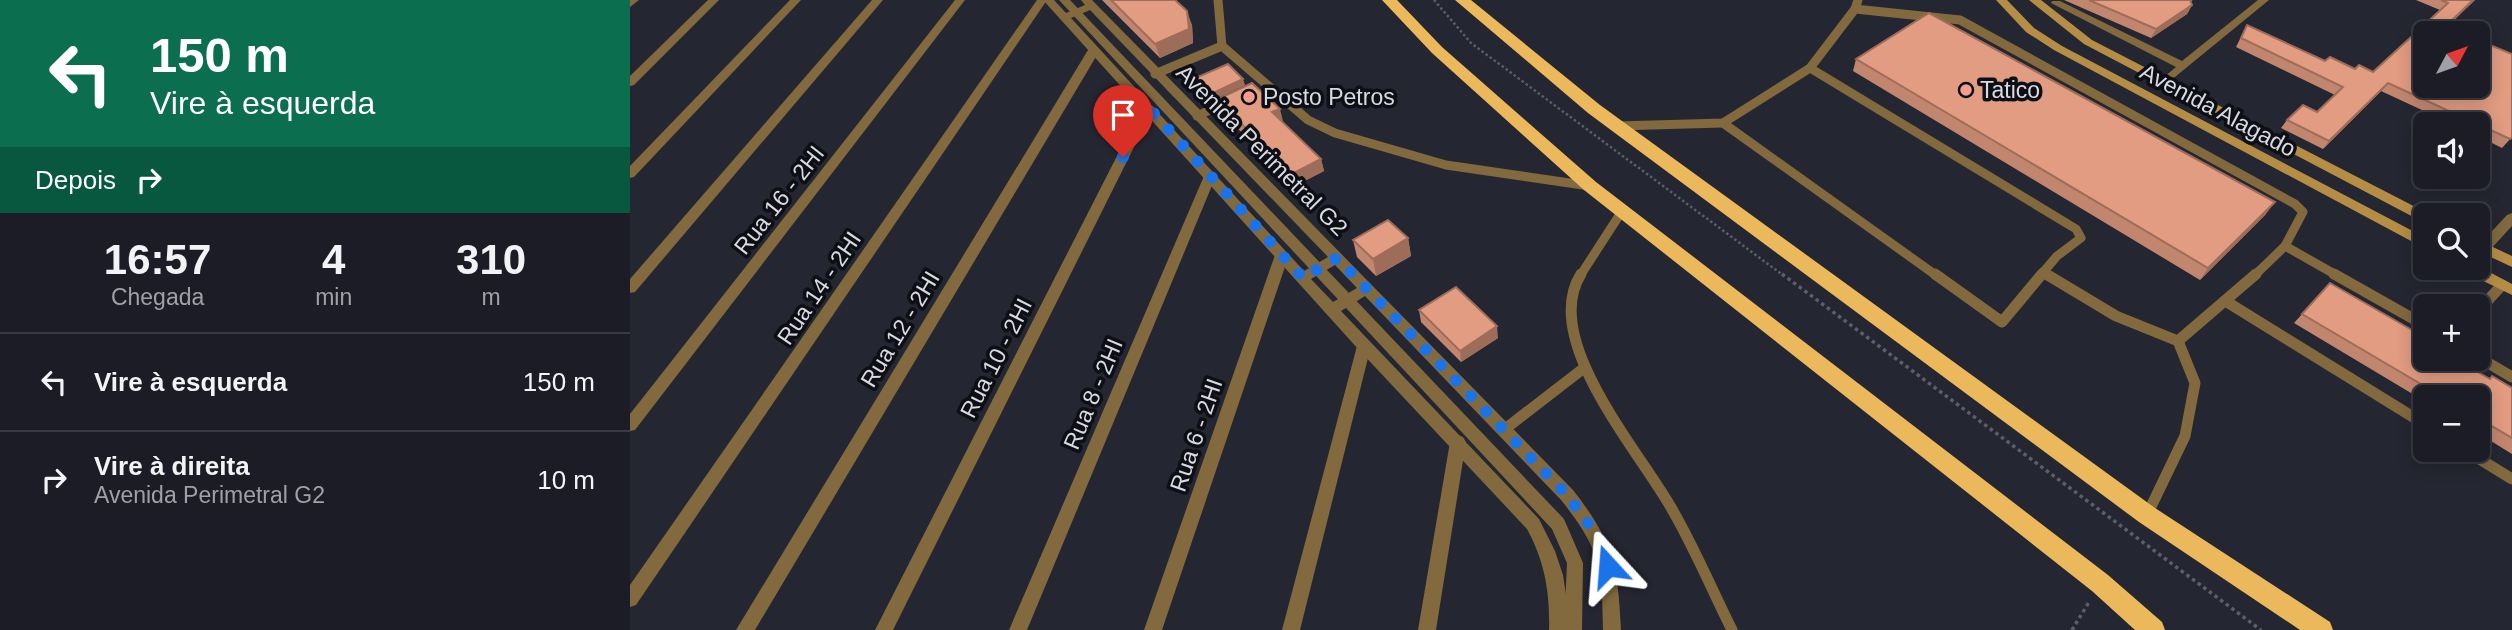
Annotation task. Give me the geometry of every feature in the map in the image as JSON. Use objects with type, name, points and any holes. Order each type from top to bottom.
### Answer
[{"type":"highway","points":[[1389,0],[1437,50],[1590,187],[2100,583],[2153,630]]},
{"type":"highway","points":[[1462,0],[1618,126],[2147,514],[2321,630]]},
{"type":"main road","name":"Avenida Alagado","points":[[2001,0],[2030,30],[2057,48],[2413,237]]},
{"type":"main road","name":"Avenida Alagado","points":[[2034,0],[2088,42],[2413,211]]},
{"type":"main road","points":[[2490,251],[2512,262]]},
{"type":"main road","points":[[2490,279],[2507,288]]},
{"type":"street","points":[[630,4],[634,0]]},
{"type":"street","points":[[630,82],[714,0]]},
{"type":"street","points":[[630,174],[796,0]]},
{"type":"street","points":[[630,288],[878,0]]},
{"type":"street","name":"Rua 16 - 2HI","points":[[630,425],[960,0]]},
{"type":"street","name":"Rua 14 - 2HI","points":[[630,599],[1042,0]]},
{"type":"street","points":[[1048,0],[1071,15]]},
{"type":"street","points":[[1064,0],[1071,15],[1087,34],[1318,270],[1558,524],[1575,563],[1573,630]]},
{"type":"street","points":[[2164,82],[2264,0]]},
{"type":"street","points":[[2044,10],[2056,2],[2183,66]]},
{"type":"street","points":[[1071,15],[1089,3]]},
{"type":"street","name":"Avenida Perimetral G2","points":[[1089,3],[1155,74],[1567,495],[1604,545],[1611,584],[1612,630]]},
{"type":"street","points":[[1087,34],[1110,25]]},
{"type":"street","points":[[1087,34],[1094,50],[1364,346],[1533,524],[1547,548],[1557,576],[1558,630]]},
{"type":"street","name":"Rua 12 - 2HI","points":[[745,630],[1094,50]]},
{"type":"street","name":"Rua 10 - 2HI","points":[[884,630],[1148,107]]},
{"type":"street","name":"Rua 8 - 2HI","points":[[1018,630],[1210,176]]},
{"type":"street","points":[[2490,240],[2510,223]]},
{"type":"street","name":"Rua 6 - 2HI","points":[[1153,630],[1282,255]]},
{"type":"street","points":[[1303,278],[1337,258]]},
{"type":"street","points":[[1333,309],[1367,289]]},
{"type":"street","points":[[1291,630],[1364,346]]},
{"type":"street","points":[[1427,630],[1458,442]]},
{"type":"lane","points":[[1218,0],[1222,46],[1308,120],[1366,144],[1446,165],[1590,187]]},
{"type":"lane","points":[[1618,126],[1724,123],[1810,68],[1857,4],[1960,20],[2283,198],[2303,212],[2286,246],[2227,302],[2178,341]]},
{"type":"lane","points":[[1155,74],[1222,46]]},
{"type":"lane","points":[[1724,123],[2001,322],[2043,272],[2081,238],[2076,229],[1810,68]]},
{"type":"lane","points":[[1253,88],[1265,83]]},
{"type":"lane","points":[[1197,116],[1242,94]]},
{"type":"lane","points":[[1622,211],[1576,282],[1570,317],[1584,368],[1673,510],[1732,630]]},
{"type":"lane","points":[[2286,246],[2413,319]]},
{"type":"lane","points":[[2043,272],[2116,316],[2178,341],[2195,383],[2185,436],[2147,514]]},
{"type":"lane","points":[[2490,302],[2507,288]]},
{"type":"lane","points":[[2227,302],[2413,417]]},
{"type":"lane","points":[[2490,363],[2512,377]]},
{"type":"lane","points":[[1505,429],[1584,368]]},
{"type":"lane","points":[[2485,462],[2512,479]]},
{"type":"lane","points":[[2492,466],[2512,485]]},
{"type":"path","points":[[1434,0],[1471,43],[1502,67],[2261,630]]},
{"type":"path","points":[[2072,630],[2100,583]]},
{"type":"building","points":[[1111,0],[1175,0],[1187,11],[1189,29],[1155,44]]},
{"type":"building","points":[[2089,0],[2190,0],[2192,5],[2156,29]]},
{"type":"building","points":[[2441,0],[2473,0],[2451,21],[2428,21],[2448,3]]},
{"type":"building","points":[[1929,13],[2275,202],[2208,268],[1856,59]]},
{"type":"building","points":[[2247,25],[2325,61],[2330,57],[2355,69],[2359,65],[2373,72],[2413,35],[2413,94],[2388,83],[2329,141],[2287,120],[2303,105],[2317,112],[2343,87],[2241,38]]},
{"type":"building","points":[[2490,45],[2512,54],[2510,139],[2490,130],[2490,112],[2451,112],[2421,98],[2490,98]]},
{"type":"building","points":[[1228,64],[1243,79],[1209,95],[1193,79]]},
{"type":"building","points":[[1252,83],[1280,109],[1272,112],[1321,159],[1286,177],[1268,160],[1273,157],[1218,99]]},
{"type":"building","points":[[1388,220],[1408,238],[1373,259],[1353,240]]},
{"type":"building","points":[[2330,283],[2413,331],[2413,371],[2476,371],[2490,379],[2492,376],[2512,388],[2512,438],[2490,425],[2490,385],[2423,385],[2302,314]]},
{"type":"building","points":[[1456,287],[1497,326],[1460,351],[1419,310]]},
{"type":"place","name":"Tatico","points":[[1966,90]]},
{"type":"place","name":"Posto Petros","points":[[1249,97]]},
{"type":"route","points":[[1123,157],[1148,107],[1303,278],[1337,258],[1544,468],[1590,523],[1604,545],[1608,566]]}]
